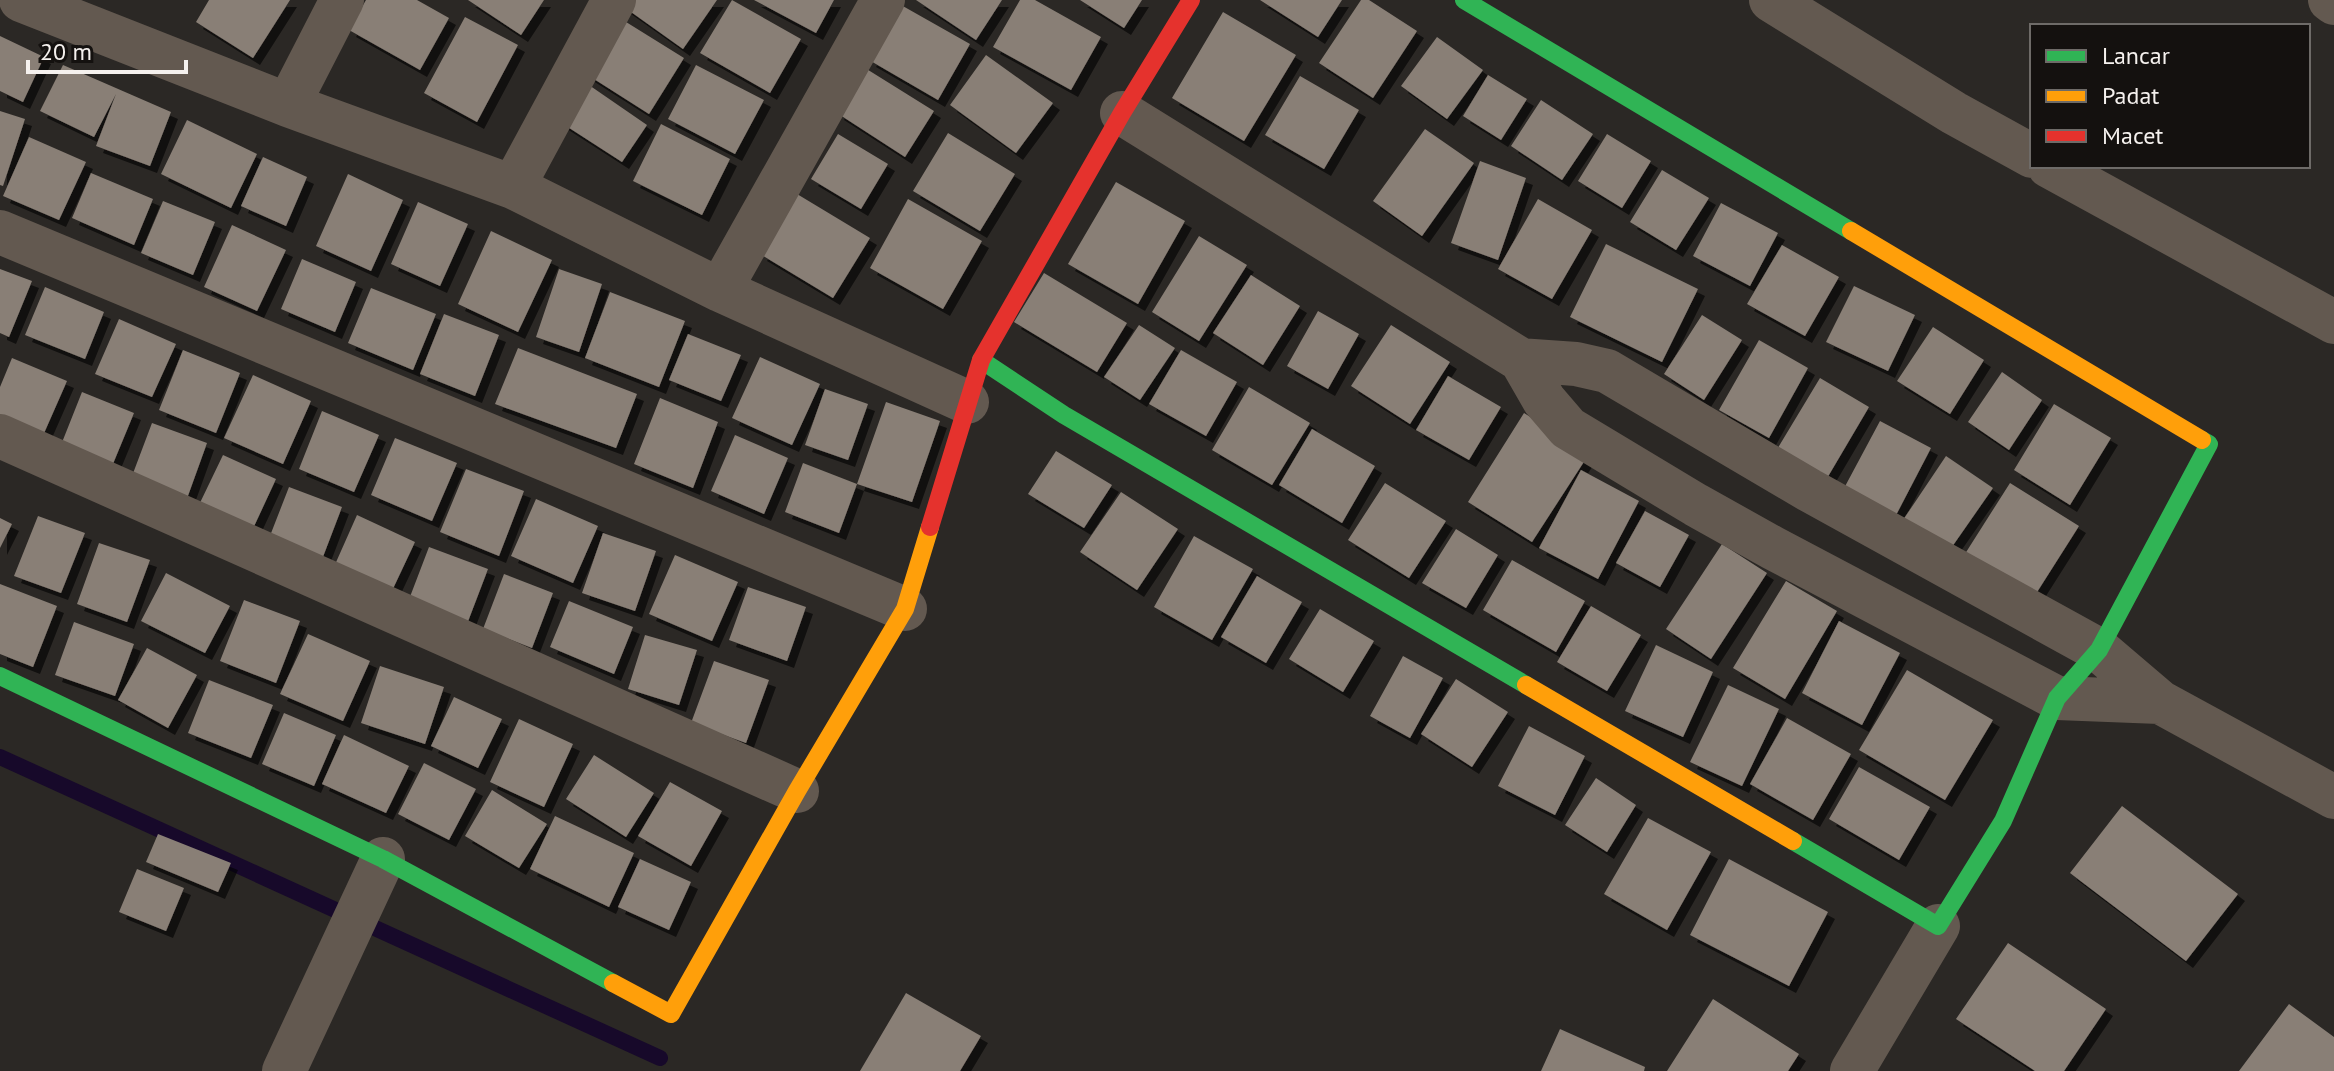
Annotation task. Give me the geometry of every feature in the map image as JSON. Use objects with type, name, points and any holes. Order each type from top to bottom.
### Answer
[{"type":"street","points":[[21,0],[288,105],[513,187],[720,290],[967,402]]},
{"type":"street","points":[[288,105],[342,0]]},
{"type":"street","points":[[513,187],[614,0]]},
{"type":"street","points":[[720,290],[883,0]]},
{"type":"street","points":[[0,676],[383,859],[671,1014],[797,791],[905,609],[981,360],[1122,113],[1191,0]]},
{"type":"street","points":[[1464,0],[2209,444],[2099,650],[2057,698],[2003,821],[1852,1071]]},
{"type":"street","points":[[1771,0],[1954,113],[2030,155]]},
{"type":"street","points":[[1122,113],[1521,360],[1576,364],[1607,371],[1809,490],[2099,650],[2160,702],[2334,797]]},
{"type":"street","points":[[2053,168],[2334,322]]},
{"type":"street","points":[[0,232],[905,609]]},
{"type":"street","points":[[981,360],[1064,415],[1938,926]]},
{"type":"street","points":[[1521,360],[1544,400],[1568,428],[1773,548],[2057,698],[2160,702]]},
{"type":"street","points":[[0,436],[797,791]]},
{"type":"street","points":[[1773,548],[1809,490]]},
{"type":"street","points":[[284,1071],[383,859]]},
{"type":"building","points":[[209,0],[290,0],[253,58],[196,22]]},
{"type":"building","points":[[366,0],[417,0],[449,18],[420,70],[349,30]]},
{"type":"building","points":[[468,0],[544,0],[521,35]]},
{"type":"building","points":[[618,0],[717,0],[683,49]]},
{"type":"building","points":[[732,0],[801,39],[770,93],[700,53]]},
{"type":"building","points":[[754,0],[834,0],[816,33]]},
{"type":"building","points":[[916,0],[1002,0],[976,40]]},
{"type":"building","points":[[1020,0],[1035,0],[1101,37],[1071,90],[993,47]]},
{"type":"building","points":[[1080,0],[1142,0],[1124,28]]},
{"type":"building","points":[[1260,0],[1342,0],[1318,37]]},
{"type":"building","points":[[1361,0],[1369,0],[1417,31],[1373,98],[1319,63]]},
{"type":"building","points":[[901,5],[970,44],[938,100],[869,60]]},
{"type":"building","points":[[1223,12],[1296,55],[1244,141],[1172,98]]},
{"type":"building","points":[[465,17],[518,45],[477,122],[424,93]]},
{"type":"building","points":[[618,17],[684,58],[649,114],[583,72]]},
{"type":"building","points":[[0,36],[44,57],[23,102],[0,91]]},
{"type":"building","points":[[1437,37],[1483,70],[1447,119],[1401,86]]},
{"type":"building","points":[[986,55],[1053,103],[1016,153],[950,105]]},
{"type":"building","points":[[63,65],[171,112],[150,166],[96,146],[116,94],[94,137],[40,111]]},
{"type":"building","points":[[696,65],[764,100],[735,154],[668,119]]},
{"type":"building","points":[[865,68],[934,111],[905,157],[837,113]]},
{"type":"building","points":[[1488,75],[1527,99],[1501,140],[1463,116]]},
{"type":"building","points":[[1300,76],[1359,110],[1324,169],[1265,135]]},
{"type":"building","points":[[586,83],[647,125],[622,162],[560,122]]},
{"type":"building","points":[[1541,100],[1593,134],[1562,180],[1511,146]]},
{"type":"building","points":[[0,111],[25,119],[3,186],[0,185]]},
{"type":"building","points":[[187,120],[257,154],[231,208],[161,174]]},
{"type":"building","points":[[661,124],[730,159],[702,215],[633,181]]},
{"type":"building","points":[[1425,129],[1474,163],[1422,236],[1373,201]]},
{"type":"building","points":[[948,133],[1015,174],[980,231],[913,191]]},
{"type":"building","points":[[838,134],[888,164],[861,209],[811,179]]},
{"type":"building","points":[[1607,134],[1651,161],[1622,208],[1578,181]]},
{"type":"building","points":[[29,137],[86,162],[59,220],[3,196]]},
{"type":"building","points":[[263,157],[307,177],[286,226],[241,206]]},
{"type":"building","points":[[1480,161],[1526,178],[1498,260],[1451,243]]},
{"type":"building","points":[[1662,170],[1709,198],[1676,250],[1630,222]]},
{"type":"building","points":[[91,173],[153,199],[134,245],[72,218]]},
{"type":"building","points":[[348,174],[403,200],[371,271],[316,246]]},
{"type":"building","points":[[1116,182],[1185,221],[1138,304],[1068,264]]},
{"type":"building","points":[[797,194],[870,238],[833,298],[760,254]]},
{"type":"building","points":[[908,199],[982,241],[943,309],[870,268]]},
{"type":"building","points":[[1538,199],[1592,230],[1552,299],[1498,269]]},
{"type":"building","points":[[163,201],[215,222],[193,275],[141,253]]},
{"type":"building","points":[[418,202],[468,224],[440,286],[391,264]]},
{"type":"building","points":[[1721,203],[1778,233],[1750,286],[1693,256]]},
{"type":"building","points":[[232,225],[286,250],[257,311],[204,287]]},
{"type":"building","points":[[491,231],[552,260],[518,332],[458,304]]},
{"type":"building","points":[[1199,236],[1247,265],[1199,341],[1152,312]]},
{"type":"building","points":[[1606,244],[1698,289],[1662,362],[1570,317]]},
{"type":"building","points":[[1782,245],[1839,277],[1805,336],[1747,304]]},
{"type":"building","points":[[302,259],[356,282],[335,332],[281,309]]},
{"type":"building","points":[[0,269],[32,281],[9,337],[0,333]]},
{"type":"building","points":[[559,269],[602,284],[579,352],[536,337]]},
{"type":"building","points":[[1044,273],[1127,323],[1097,372],[1014,322]]},
{"type":"building","points":[[1251,275],[1300,306],[1263,365],[1213,333]]},
{"type":"building","points":[[1854,286],[1915,315],[1888,371],[1826,342]]},
{"type":"building","points":[[45,287],[104,312],[85,359],[25,335]]},
{"type":"building","points":[[371,288],[436,314],[413,370],[348,343]]},
{"type":"building","points":[[610,292],[685,321],[659,387],[585,358]]},
{"type":"building","points":[[1318,311],[1359,334],[1328,389],[1287,366]]},
{"type":"building","points":[[444,314],[499,335],[475,396],[420,374]]},
{"type":"building","points":[[1702,315],[1742,340],[1704,400],[1664,374]]},
{"type":"building","points":[[119,319],[176,344],[152,397],[95,374]]},
{"type":"building","points":[[1139,325],[1175,348],[1140,400],[1104,377]]},
{"type":"building","points":[[1391,325],[1450,362],[1410,424],[1351,386]]},
{"type":"building","points":[[1933,327],[1984,360],[1950,414],[1897,381]]},
{"type":"building","points":[[688,334],[741,355],[721,401],[669,380]]},
{"type":"building","points":[[1759,340],[1808,368],[1769,438],[1719,410]]},
{"type":"building","points":[[518,348],[637,394],[616,448],[495,404]]},
{"type":"building","points":[[183,350],[240,373],[216,433],[159,410]]},
{"type":"building","points":[[1181,350],[1237,382],[1206,436],[1149,404]]},
{"type":"building","points":[[760,357],[820,384],[792,445],[732,418]]},
{"type":"building","points":[[12,358],[67,381],[41,440],[0,423],[0,387]]},
{"type":"building","points":[[2002,372],[2042,400],[2009,450],[1968,422]]},
{"type":"building","points":[[253,375],[311,401],[283,464],[224,438]]},
{"type":"building","points":[[1448,376],[1501,407],[1469,460],[1416,430]]},
{"type":"building","points":[[1820,378],[1869,407],[1823,485],[1773,456]]},
{"type":"building","points":[[1249,387],[1310,423],[1272,485],[1212,450]]},
{"type":"building","points":[[825,389],[868,404],[848,460],[805,445]]},
{"type":"building","points":[[82,392],[134,413],[110,471],[59,450]]},
{"type":"building","points":[[660,398],[718,422],[693,488],[634,464]]},
{"type":"building","points":[[886,402],[940,421],[912,502],[857,484]]},
{"type":"building","points":[[2054,404],[2111,438],[2070,505],[2014,470]]},
{"type":"building","points":[[322,411],[379,435],[354,492],[299,469]]},
{"type":"building","points":[[1524,413],[1589,454],[1532,542],[1468,502]]},
{"type":"building","points":[[1880,421],[1931,448],[1894,519],[1842,492]]},
{"type":"building","points":[[152,423],[207,443],[185,504],[129,484]]},
{"type":"building","points":[[1312,429],[1375,466],[1342,523],[1279,485]]},
{"type":"building","points":[[735,435],[788,458],[764,514],[711,491]]},
{"type":"building","points":[[395,438],[457,463],[432,521],[371,495]]},
{"type":"building","points":[[1056,451],[1112,485],[1084,528],[1028,494]]},
{"type":"building","points":[[223,455],[276,479],[250,535],[197,509]]},
{"type":"building","points":[[1946,456],[1993,488],[1947,554],[1901,523]]},
{"type":"building","points":[[803,463],[857,484],[839,533],[785,512]]},
{"type":"building","points":[[466,469],[524,491],[499,556],[440,532]]},
{"type":"building","points":[[1581,470],[1639,501],[1598,579],[1539,548]]},
{"type":"building","points":[[1385,483],[1446,521],[1409,578],[1348,540]]},
{"type":"building","points":[[2010,483],[2079,526],[2032,600],[1963,557]]},
{"type":"building","points":[[289,487],[342,507],[321,562],[268,541]]},
{"type":"building","points":[[1121,492],[1178,529],[1137,590],[1080,552]]},
{"type":"building","points":[[536,499],[598,526],[573,583],[511,556]]},
{"type":"building","points":[[1645,511],[1689,535],[1660,587],[1616,563]]},
{"type":"building","points":[[357,515],[415,542],[390,595],[333,569]]},
{"type":"building","points":[[38,516],[85,533],[61,593],[14,576]]},
{"type":"building","points":[[0,518],[12,524],[0,548]]},
{"type":"building","points":[[1456,529],[1498,555],[1466,608],[1422,583]]},
{"type":"building","points":[[603,533],[656,551],[635,611],[582,593]]},
{"type":"building","points":[[1194,536],[1253,569],[1212,640],[1154,607]]},
{"type":"building","points":[[99,543],[150,560],[127,622],[77,604]]},
{"type":"building","points":[[1722,544],[1767,573],[1711,659],[1666,629]]},
{"type":"building","points":[[429,547],[488,569],[467,624],[408,602]]},
{"type":"building","points":[[675,555],[738,582],[712,641],[649,614]]},
{"type":"building","points":[[1512,560],[1585,601],[1556,652],[1483,610]]},
{"type":"building","points":[[166,573],[230,606],[205,653],[141,621]]},
{"type":"building","points":[[504,574],[553,593],[532,648],[483,629]]},
{"type":"building","points":[[1257,576],[1302,602],[1266,663],[1221,637]]},
{"type":"building","points":[[1786,581],[1837,611],[1785,699],[1733,668]]},
{"type":"building","points":[[0,584],[57,606],[33,667],[0,654]]},
{"type":"building","points":[[748,587],[806,607],[787,661],[729,640]]},
{"type":"building","points":[[244,600],[300,621],[276,683],[220,661]]},
{"type":"building","points":[[569,601],[633,627],[614,674],[550,647]]},
{"type":"building","points":[[1591,606],[1641,635],[1607,691],[1557,662]]},
{"type":"building","points":[[1320,609],[1374,641],[1343,692],[1289,659]]},
{"type":"building","points":[[1839,621],[1900,653],[1862,725],[1802,693]]},
{"type":"building","points":[[74,622],[134,644],[115,696],[55,675]]},
{"type":"building","points":[[308,634],[370,661],[343,721],[280,694]]},
{"type":"building","points":[[645,635],[697,650],[679,705],[628,689]]},
{"type":"building","points":[[1656,645],[1713,672],[1683,737],[1625,711]]},
{"type":"building","points":[[147,648],[197,675],[168,728],[118,700]]},
{"type":"building","points":[[1403,656],[1443,678],[1410,738],[1370,716]]},
{"type":"building","points":[[714,661],[769,680],[746,743],[691,723]]},
{"type":"building","points":[[380,666],[444,687],[425,744],[361,723]]},
{"type":"building","points":[[1907,670],[1993,720],[1945,800],[1859,750]]},
{"type":"building","points":[[1456,679],[1508,712],[1472,767],[1421,734]]},
{"type":"building","points":[[209,680],[273,705],[251,758],[188,733]]},
{"type":"building","points":[[1728,685],[1779,709],[1742,786],[1690,762]]},
{"type":"building","points":[[454,697],[502,719],[478,768],[431,746]]},
{"type":"building","points":[[284,713],[336,735],[314,786],[262,764]]},
{"type":"building","points":[[1787,718],[1851,754],[1813,820],[1750,784]]},
{"type":"building","points":[[519,719],[573,744],[544,807],[490,782]]},
{"type":"building","points":[[1529,726],[1585,756],[1555,815],[1498,786]]},
{"type":"building","points":[[344,735],[409,766],[386,813],[322,784]]},
{"type":"building","points":[[594,755],[654,793],[626,837],[566,799]]},
{"type":"building","points":[[424,763],[476,789],[449,840],[398,814]]},
{"type":"building","points":[[1859,767],[1930,807],[1899,860],[1829,819]]},
{"type":"building","points":[[1596,778],[1636,805],[1607,852],[1565,825]]},
{"type":"building","points":[[670,782],[722,811],[691,866],[638,836]]},
{"type":"building","points":[[492,790],[547,824],[519,868],[465,836]]},
{"type":"building","points":[[2122,806],[2238,894],[2186,961],[2070,873]]},
{"type":"building","points":[[555,816],[634,853],[609,907],[530,869]]},
{"type":"building","points":[[1648,818],[1711,852],[1667,930],[1604,894]]},
{"type":"building","points":[[158,834],[231,863],[218,892],[146,862]]},
{"type":"building","points":[[640,859],[691,882],[669,930],[618,907]]},
{"type":"building","points":[[1729,859],[1828,912],[1789,986],[1690,935]]},
{"type":"building","points":[[137,869],[184,888],[166,931],[119,912]]},
{"type":"building","points":[[2008,943],[2106,1009],[2064,1071],[2035,1071],[1956,1019]]},
{"type":"building","points":[[906,993],[981,1036],[960,1071],[860,1071]]},
{"type":"building","points":[[1713,999],[1799,1054],[1788,1071],[1667,1071]]},
{"type":"building","points":[[2289,1004],[2334,1037],[2334,1071],[2239,1071]]},
{"type":"building","points":[[1560,1029],[1645,1067],[1644,1071],[1541,1071]]},
{"type":"waterway","points":[[0,757],[660,1058]]},
{"type":"traffic: fast","points":[[1464,0],[1851,231]]},
{"type":"traffic: fast","points":[[981,360],[1064,415],[1526,685]]},
{"type":"traffic: fast","points":[[1793,841],[1938,926],[2003,821],[2057,698],[2099,650],[2209,444],[2202,440]]},
{"type":"traffic: fast","points":[[0,676],[383,859],[613,983]]},
{"type":"traffic: slow","points":[[1851,231],[2202,440]]},
{"type":"traffic: slow","points":[[613,983],[671,1014],[797,791],[905,609],[930,527]]},
{"type":"traffic: slow","points":[[1526,685],[1793,841]]},
{"type":"traffic: jam","points":[[930,527],[981,360],[1122,113],[1191,0]]}]
